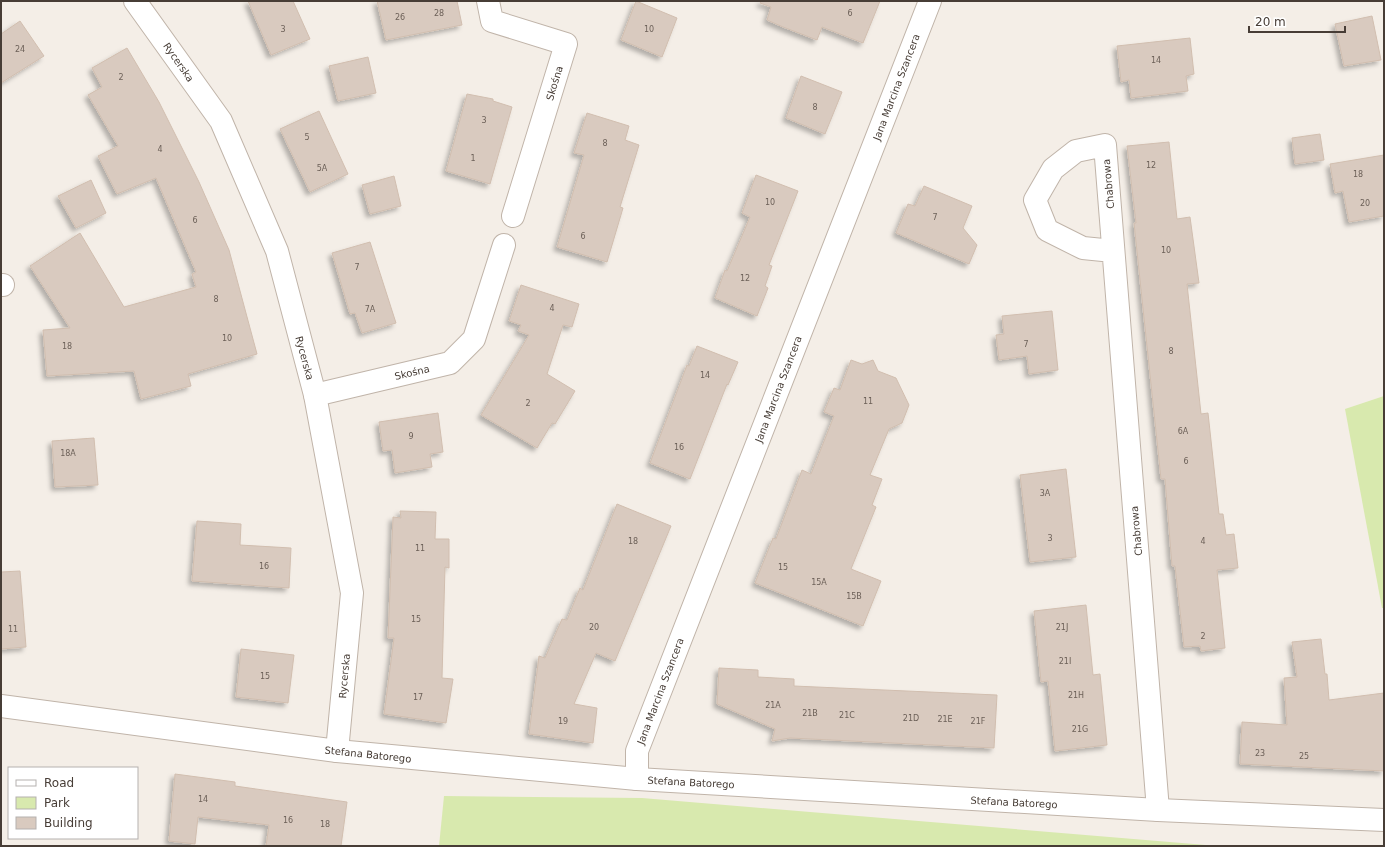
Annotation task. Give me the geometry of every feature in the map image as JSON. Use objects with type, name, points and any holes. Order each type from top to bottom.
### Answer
[{"type":"street","name":"Rycerska","points":[[136,1],[221,121],[277,251],[315,394],[352,593],[338,751]]},
{"type":"street","name":"Skośna","points":[[488,1],[492,21],[566,44],[513,216]]},
{"type":"street","name":"Jana Marcina Szancera","points":[[637,779],[636,751],[930,1]]},
{"type":"street","name":"Chabrowa","points":[[1114,251],[1083,248],[1047,230],[1035,200],[1053,169],[1076,151],[1105,145],[1114,251],[1158,810]]},
{"type":"street","name":"Skośna","points":[[315,394],[450,363],[474,339],[504,245]]},
{"type":"street","name":"Stefana Batorego","points":[[1,706],[338,751],[637,779],[1158,810],[1384,820]]},
{"type":"green space","points":[[1384,396],[1384,608],[1382,608],[1345,409]]},
{"type":"green space","points":[[444,796],[642,798],[1218,846],[439,846]]},
{"type":"building","points":[[248,1],[293,1],[310,39],[271,55]]},
{"type":"building","points":[[377,1],[457,1],[462,25],[386,40]]},
{"type":"building","points":[[636,1],[677,18],[662,57],[621,40]]},
{"type":"building","points":[[761,1],[880,1],[863,43],[822,27],[817,40],[783,27],[767,20],[771,7],[760,3]]},
{"type":"building","points":[[1372,16],[1381,60],[1344,66],[1335,24]]},
{"type":"building","points":[[20,21],[44,56],[1,83],[1,34]]},
{"type":"building","points":[[1190,38],[1194,74],[1186,76],[1188,91],[1131,98],[1129,80],[1121,82],[1117,46]]},
{"type":"building","points":[[127,48],[159,102],[199,182],[229,250],[257,354],[188,374],[191,386],[141,399],[134,371],[47,376],[43,330],[70,328],[30,266],[80,233],[124,307],[196,287],[192,274],[196,272],[156,178],[117,194],[98,156],[118,146],[88,95],[102,87],[92,68]]},
{"type":"building","points":[[368,57],[376,93],[338,101],[329,66]]},
{"type":"building","points":[[801,76],[842,92],[825,134],[786,118]]},
{"type":"building","points":[[467,94],[493,99],[493,101],[512,107],[490,184],[446,171]]},
{"type":"building","points":[[319,111],[348,174],[310,192],[280,129]]},
{"type":"building","points":[[587,113],[629,126],[625,140],[639,145],[620,207],[623,208],[607,262],[557,247],[584,155],[574,153]]},
{"type":"building","points":[[1320,134],[1324,160],[1295,164],[1292,138]]},
{"type":"building","points":[[1169,142],[1177,219],[1190,217],[1199,283],[1187,284],[1201,414],[1208,413],[1219,514],[1223,514],[1226,535],[1234,534],[1238,568],[1217,570],[1225,648],[1201,651],[1200,646],[1184,647],[1175,566],[1172,566],[1165,479],[1161,479],[1127,146]]},
{"type":"building","points":[[1384,155],[1384,216],[1349,222],[1343,191],[1335,193],[1330,164]]},
{"type":"building","points":[[756,175],[798,191],[769,265],[772,266],[765,286],[768,288],[757,316],[715,298],[725,270],[727,271],[750,217],[742,213]]},
{"type":"building","points":[[394,176],[401,206],[370,214],[362,185]]},
{"type":"building","points":[[91,180],[106,213],[76,228],[58,196]]},
{"type":"building","points":[[924,186],[972,206],[963,228],[977,245],[969,264],[896,233],[908,204],[915,206]]},
{"type":"building","points":[[370,242],[396,323],[362,333],[355,313],[350,314],[332,253]]},
{"type":"building","points":[[521,285],[579,304],[572,327],[563,325],[547,374],[575,391],[555,424],[552,423],[537,448],[481,415],[529,335],[518,331],[521,325],[509,321]]},
{"type":"building","points":[[1052,311],[1058,370],[1029,374],[1027,356],[999,360],[996,335],[1004,334],[1002,316]]},
{"type":"building","points":[[697,346],[738,362],[728,385],[727,384],[690,479],[650,463],[687,365],[689,366]]},
{"type":"building","points":[[851,360],[862,364],[873,360],[878,371],[896,378],[909,405],[902,423],[889,429],[870,475],[882,479],[872,505],[876,507],[851,569],[881,581],[863,626],[755,583],[773,538],[776,539],[802,470],[811,474],[834,416],[824,412],[834,388],[840,390]]},
{"type":"building","points":[[438,413],[443,452],[430,454],[432,467],[395,473],[392,450],[383,451],[379,422]]},
{"type":"building","points":[[94,438],[98,485],[55,487],[52,441]]},
{"type":"building","points":[[1066,469],[1076,557],[1030,562],[1020,475]]},
{"type":"building","points":[[617,504],[671,526],[615,661],[596,653],[574,704],[597,708],[593,743],[529,734],[539,656],[545,658],[562,619],[567,620],[580,588],[583,590]]},
{"type":"building","points":[[400,511],[436,512],[435,539],[449,539],[449,568],[445,567],[442,678],[453,679],[446,723],[384,714],[394,638],[388,638],[393,517],[401,518]]},
{"type":"building","points":[[197,521],[241,524],[240,545],[291,548],[289,588],[192,581]]},
{"type":"building","points":[[20,571],[26,647],[1,649],[1,572]]},
{"type":"building","points":[[1086,605],[1093,675],[1100,674],[1107,745],[1055,751],[1048,681],[1041,682],[1034,611]]},
{"type":"building","points":[[1321,639],[1325,674],[1327,674],[1329,700],[1384,693],[1384,771],[1240,764],[1242,722],[1287,725],[1284,678],[1297,677],[1292,642]]},
{"type":"building","points":[[241,649],[294,655],[288,703],[236,697]]},
{"type":"building","points":[[719,668],[758,670],[758,677],[794,679],[794,686],[997,695],[994,748],[790,738],[772,741],[775,729],[717,704]]},
{"type":"building","points":[[175,774],[235,782],[235,786],[347,802],[341,846],[266,846],[269,825],[198,817],[195,844],[169,841]]}]
